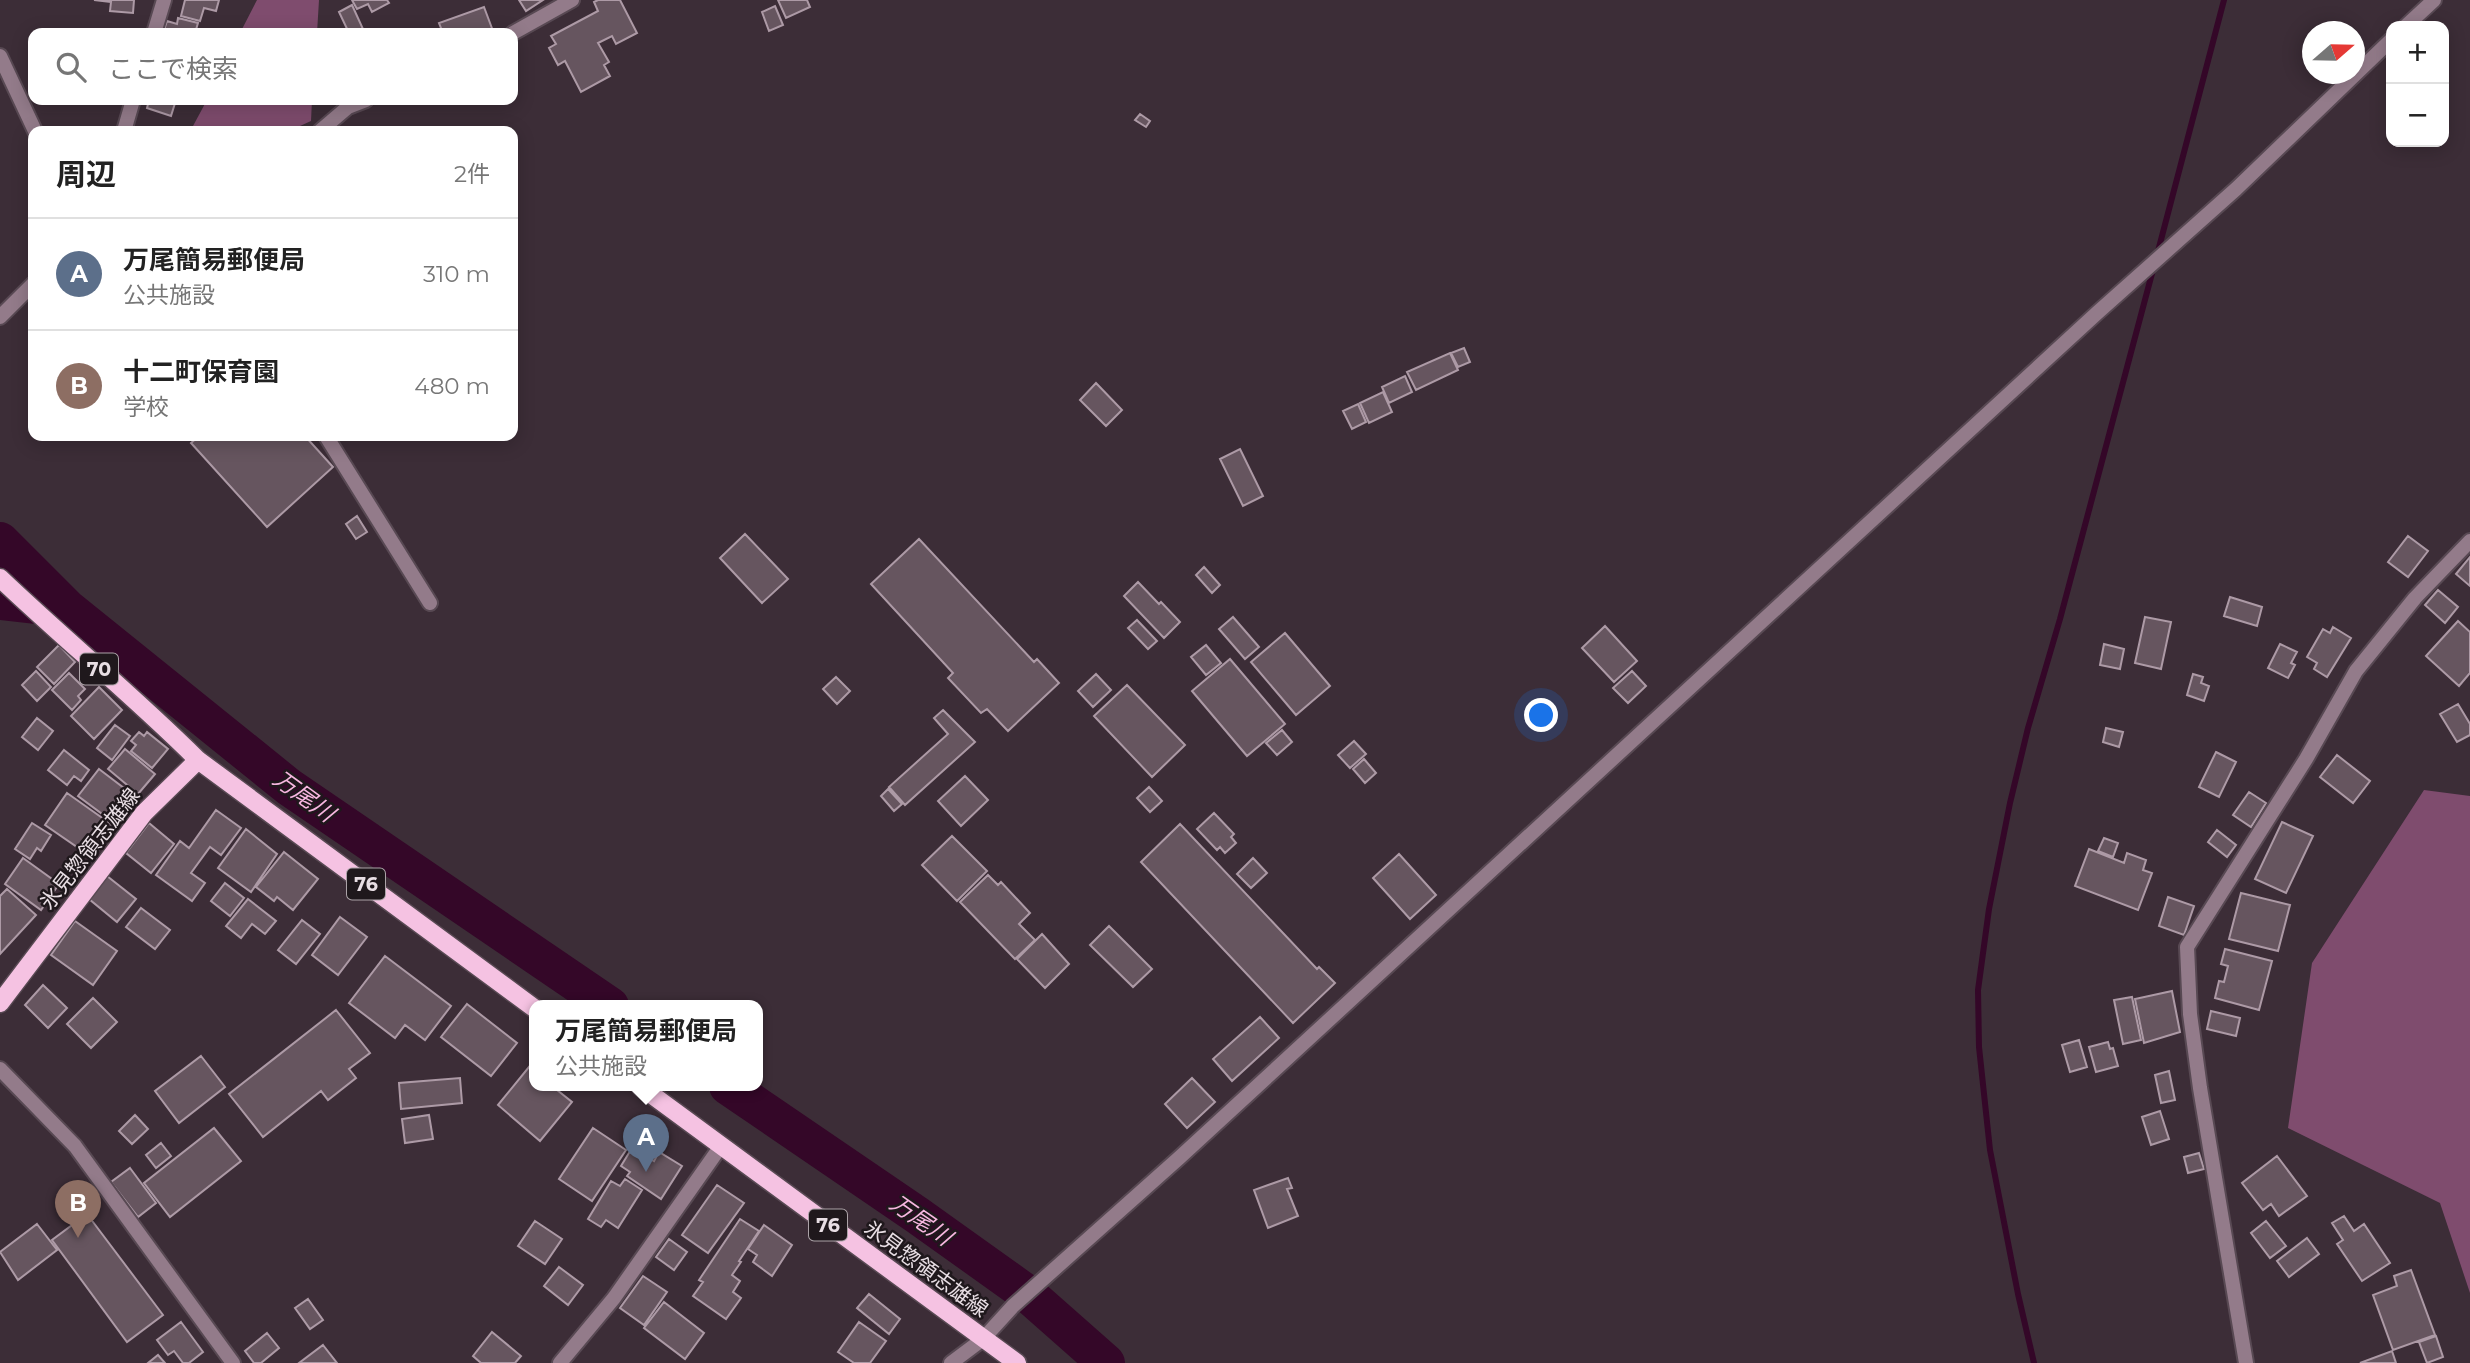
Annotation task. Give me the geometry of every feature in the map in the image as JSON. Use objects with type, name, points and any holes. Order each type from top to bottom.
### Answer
[{"type":"main road","name":"70","points":[[0,578],[65,640],[162,724],[198,760]]},
{"type":"main road","name":"氷見惣領志雄線","points":[[0,1003],[144,813],[198,760]]},
{"type":"main road","name":"76","points":[[198,760],[529,1004]]},
{"type":"main road","name":"氷見惣領志雄線","points":[[647,1091],[1017,1363]]},
{"type":"street","points":[[155,28],[164,0]]},
{"type":"street","points":[[518,30],[572,0]]},
{"type":"street","points":[[2411,21],[2434,0]]},
{"type":"street","points":[[951,1363],[983,1339],[1013,1306],[1066,1261],[2236,189],[2386,45]]},
{"type":"street","points":[[0,56],[33,126]]},
{"type":"street","points":[[125,126],[132,105]]},
{"type":"street","points":[[326,126],[353,105]]},
{"type":"street","points":[[0,317],[28,289]]},
{"type":"street","points":[[329,441],[430,603]]},
{"type":"street","points":[[2246,1363],[2200,1088],[2190,1014],[2187,947],[2306,759],[2356,671],[2415,598],[2470,541]]},
{"type":"street","points":[[0,1069],[75,1146],[233,1363]]},
{"type":"street","points":[[561,1363],[614,1298],[722,1146]]},
{"type":"shaded area","points":[[257,0],[319,0],[317,28],[243,28]]},
{"type":"shaded area","points":[[204,105],[312,105],[311,121],[300,126],[193,126]]},
{"type":"shaded area","points":[[2424,790],[2470,796],[2470,1293],[2440,1203],[2288,1128],[2312,963]]},
{"type":"building","points":[[94,0],[134,0],[133,13],[110,11],[111,2]]},
{"type":"building","points":[[185,0],[219,0],[216,11],[204,8],[200,21],[181,16]]},
{"type":"building","points":[[352,0],[387,0],[389,3],[372,12],[368,4],[357,9]]},
{"type":"building","points":[[519,0],[543,0],[526,11]]},
{"type":"building","points":[[620,0],[637,33],[616,44],[612,36],[598,43],[609,62],[604,65],[610,76],[581,92],[565,61],[558,65],[549,48],[556,44],[551,36],[598,11],[594,2]]},
{"type":"building","points":[[778,0],[807,0],[810,7],[786,18]]},
{"type":"building","points":[[352,5],[363,28],[347,28],[339,12]]},
{"type":"building","points":[[775,6],[783,25],[769,31],[762,12]]},
{"type":"building","points":[[484,7],[492,28],[441,28],[439,23]]},
{"type":"building","points":[[178,18],[198,23],[196,28],[165,28],[167,21],[177,24]]},
{"type":"building","points":[[148,105],[174,105],[171,116],[147,108]]},
{"type":"building","points":[[1140,114],[1150,121],[1146,127],[1135,120]]},
{"type":"building","points":[[1464,348],[1470,362],[1458,367],[1451,353]]},
{"type":"building","points":[[1450,353],[1458,370],[1416,390],[1407,372]]},
{"type":"building","points":[[1405,376],[1412,392],[1389,403],[1382,387]]},
{"type":"building","points":[[1096,383],[1122,410],[1106,426],[1080,400]]},
{"type":"building","points":[[1383,392],[1392,412],[1369,423],[1360,403]]},
{"type":"building","points":[[1358,404],[1366,422],[1352,429],[1343,411]]},
{"type":"building","points":[[310,441],[333,467],[267,527],[191,443]]},
{"type":"building","points":[[1240,449],[1263,496],[1243,506],[1220,459]]},
{"type":"building","points":[[357,516],[367,532],[356,539],[346,524]]},
{"type":"building","points":[[745,534],[788,579],[762,603],[720,558]]},
{"type":"building","points":[[2408,536],[2428,551],[2408,577],[2388,562]]},
{"type":"building","points":[[919,539],[1034,662],[1037,659],[1059,683],[1008,731],[987,709],[981,713],[948,678],[953,673],[871,584]]},
{"type":"building","points":[[2470,557],[2470,586],[2456,574]]},
{"type":"building","points":[[1204,567],[1220,585],[1212,593],[1196,575]]},
{"type":"building","points":[[1138,582],[1180,622],[1164,638],[1124,596]]},
{"type":"building","points":[[2438,590],[2458,607],[2445,623],[2425,605]]},
{"type":"building","points":[[2230,597],[2262,607],[2257,626],[2224,616]]},
{"type":"building","points":[[1233,617],[1259,647],[1245,659],[1219,629]]},
{"type":"building","points":[[2145,617],[2171,622],[2161,669],[2135,663]]},
{"type":"building","points":[[1137,620],[1157,641],[1148,649],[1128,628]]},
{"type":"building","points":[[2458,621],[2470,632],[2470,673],[2459,686],[2426,656]]},
{"type":"building","points":[[1605,626],[1637,661],[1614,682],[1582,648]]},
{"type":"building","points":[[2333,627],[2351,638],[2327,677],[2314,669],[2317,663],[2307,657],[2323,629],[2330,633]]},
{"type":"building","points":[[1285,633],[1330,686],[1296,715],[1251,662]]},
{"type":"building","points":[[2104,644],[2124,649],[2120,669],[2100,665]]},
{"type":"building","points":[[2280,644],[2297,652],[2291,663],[2295,665],[2288,678],[2268,668]]},
{"type":"building","points":[[59,645],[75,662],[54,684],[37,667]]},
{"type":"building","points":[[1206,645],[1221,663],[1206,675],[1191,657]]},
{"type":"building","points":[[1230,659],[1285,724],[1247,756],[1192,691]]},
{"type":"building","points":[[36,671],[51,687],[37,701],[22,685]]},
{"type":"building","points":[[1632,671],[1646,686],[1628,703],[1613,688]]},
{"type":"building","points":[[69,673],[85,689],[78,696],[81,700],[72,710],[52,690]]},
{"type":"building","points":[[1096,674],[1111,690],[1093,707],[1078,691]]},
{"type":"building","points":[[2193,674],[2203,677],[2201,683],[2209,686],[2204,701],[2187,695]]},
{"type":"building","points":[[836,677],[850,691],[837,704],[823,689]]},
{"type":"building","points":[[1127,685],[1185,745],[1152,777],[1094,716]]},
{"type":"building","points":[[99,687],[122,710],[94,739],[71,716]]},
{"type":"building","points":[[2458,704],[2470,724],[2470,735],[2457,742],[2440,714]]},
{"type":"building","points":[[943,710],[975,742],[905,805],[889,787],[948,734],[934,718]]},
{"type":"building","points":[[37,718],[53,731],[38,750],[22,737]]},
{"type":"building","points":[[115,725],[130,736],[112,760],[97,748]]},
{"type":"building","points":[[2106,728],[2123,732],[2119,747],[2103,742]]},
{"type":"building","points":[[1282,730],[1292,742],[1277,755],[1266,743]]},
{"type":"building","points":[[139,732],[144,736],[147,732],[168,749],[152,768],[131,751],[136,745],[131,741]]},
{"type":"building","points":[[1354,741],[1366,754],[1350,768],[1338,755]]},
{"type":"building","points":[[125,749],[155,774],[138,794],[108,769]]},
{"type":"building","points":[[64,750],[89,770],[81,781],[74,776],[67,785],[48,770]]},
{"type":"building","points":[[2216,752],[2236,762],[2219,797],[2199,787]]},
{"type":"building","points":[[2337,755],[2370,781],[2353,803],[2320,777]]},
{"type":"building","points":[[1364,759],[1376,773],[1365,783],[1353,769]]},
{"type":"building","points":[[99,769],[137,798],[117,825],[78,796]]},
{"type":"building","points":[[965,776],[988,800],[961,826],[938,801]]},
{"type":"building","points":[[1149,787],[1162,801],[1150,812],[1137,798]]},
{"type":"building","points":[[888,789],[902,804],[894,811],[881,796]]},
{"type":"building","points":[[2249,792],[2266,803],[2251,827],[2233,815]]},
{"type":"building","points":[[67,793],[115,827],[93,858],[45,825]]},
{"type":"building","points":[[216,810],[241,828],[221,855],[210,847],[191,873],[205,883],[192,901],[156,875],[180,841],[189,848]]},
{"type":"building","points":[[1214,813],[1234,834],[1231,837],[1236,843],[1225,853],[1220,847],[1217,850],[1197,829]]},
{"type":"building","points":[[2282,822],[2313,836],[2286,893],[2255,879]]},
{"type":"building","points":[[32,823],[51,835],[41,851],[37,848],[30,859],[15,849]]},
{"type":"building","points":[[149,823],[174,844],[151,873],[126,853]]},
{"type":"building","points":[[1180,824],[1317,969],[1319,967],[1335,983],[1293,1023],[1141,862]]},
{"type":"building","points":[[246,829],[277,854],[251,892],[218,868]]},
{"type":"building","points":[[2217,830],[2236,845],[2227,857],[2208,842]]},
{"type":"building","points":[[952,836],[987,871],[957,901],[922,865]]},
{"type":"building","points":[[2104,838],[2118,843],[2113,857],[2098,851]]},
{"type":"building","points":[[2089,849],[2124,863],[2127,853],[2146,860],[2143,870],[2152,873],[2138,910],[2075,886]]},
{"type":"building","points":[[284,852],[318,879],[293,910],[277,897],[274,901],[256,887]]},
{"type":"building","points":[[1399,854],[1436,895],[1410,919],[1373,878]]},
{"type":"building","points":[[23,858],[59,884],[41,910],[5,884]]},
{"type":"building","points":[[1253,858],[1267,873],[1251,888],[1237,874]]},
{"type":"building","points":[[988,875],[998,885],[1001,882],[1030,913],[1019,924],[1035,940],[1015,959],[960,902]]},
{"type":"building","points":[[107,876],[136,899],[117,922],[89,899]]},
{"type":"building","points":[[225,883],[244,898],[230,916],[211,901]]},
{"type":"building","points":[[7,889],[36,915],[0,954],[0,896]]},
{"type":"building","points":[[2241,893],[2290,905],[2278,951],[2229,939]]},
{"type":"building","points":[[2168,897],[2194,906],[2184,935],[2159,926]]},
{"type":"building","points":[[248,899],[276,921],[265,934],[252,924],[241,938],[226,926]]},
{"type":"building","points":[[141,908],[170,930],[155,949],[126,927]]},
{"type":"building","points":[[340,917],[367,937],[338,975],[312,955]]},
{"type":"building","points":[[302,920],[320,934],[296,964],[278,950]]},
{"type":"building","points":[[75,921],[117,951],[93,985],[51,955]]},
{"type":"building","points":[[1109,926],[1152,969],[1133,987],[1090,945]]},
{"type":"building","points":[[1042,934],[1069,964],[1045,988],[1017,959]]},
{"type":"building","points":[[2225,949],[2272,961],[2259,1010],[2215,998],[2219,981],[2224,982],[2228,966],[2221,964]]},
{"type":"building","points":[[385,956],[451,1006],[425,1040],[405,1025],[395,1038],[349,1003]]},
{"type":"building","points":[[43,985],[67,1008],[48,1028],[25,1005]]},
{"type":"building","points":[[2172,991],[2180,1032],[2144,1043],[2135,999]]},
{"type":"building","points":[[2132,997],[2141,1040],[2123,1044],[2114,1000]]},
{"type":"building","points":[[93,998],[117,1022],[91,1048],[67,1024]]},
{"type":"building","points":[[467,1004],[517,1043],[491,1076],[441,1037]]},
{"type":"building","points":[[336,1010],[370,1053],[349,1069],[356,1078],[328,1100],[321,1091],[263,1137],[229,1094]]},
{"type":"building","points":[[2211,1011],[2240,1018],[2236,1036],[2207,1029]]},
{"type":"building","points":[[1260,1017],[1279,1038],[1232,1081],[1213,1059]]},
{"type":"building","points":[[2079,1040],[2087,1067],[2070,1072],[2062,1045]]},
{"type":"building","points":[[2108,1042],[2110,1049],[2113,1048],[2118,1066],[2096,1072],[2089,1047]]},
{"type":"building","points":[[201,1056],[225,1087],[179,1123],[155,1091]]},
{"type":"building","points":[[529,1067],[529,1091],[558,1091],[572,1102],[540,1141],[498,1105]]},
{"type":"building","points":[[2169,1071],[2175,1100],[2161,1103],[2155,1075]]},
{"type":"building","points":[[460,1078],[462,1103],[401,1109],[399,1083]]},
{"type":"building","points":[[1192,1078],[1215,1102],[1187,1128],[1165,1104]]},
{"type":"building","points":[[2160,1111],[2169,1139],[2151,1145],[2142,1117]]},
{"type":"building","points":[[135,1115],[148,1129],[132,1144],[119,1131]]},
{"type":"building","points":[[429,1115],[433,1139],[405,1143],[402,1119]]},
{"type":"building","points":[[214,1128],[241,1161],[170,1217],[144,1183]]},
{"type":"building","points":[[593,1128],[626,1150],[592,1201],[559,1179]]},
{"type":"building","points":[[161,1143],[171,1156],[156,1168],[146,1155]]},
{"type":"building","points":[[632,1148],[654,1161],[659,1152],[682,1166],[661,1199],[627,1176],[630,1172],[621,1166]]},
{"type":"building","points":[[2199,1153],[2204,1169],[2188,1173],[2184,1157]]},
{"type":"building","points":[[2277,1156],[2307,1196],[2279,1216],[2271,1204],[2263,1210],[2242,1183]]},
{"type":"building","points":[[130,1168],[156,1203],[138,1217],[111,1182]]},
{"type":"building","points":[[1288,1178],[1292,1188],[1287,1189],[1298,1216],[1268,1228],[1254,1190]]},
{"type":"building","points":[[625,1179],[642,1190],[618,1228],[606,1220],[601,1227],[588,1219],[611,1181],[620,1186]]},
{"type":"building","points":[[717,1185],[744,1203],[708,1253],[682,1235]]},
{"type":"building","points":[[87,1214],[163,1315],[127,1342],[52,1240]]},
{"type":"building","points":[[2344,1216],[2354,1231],[2364,1224],[2390,1263],[2362,1281],[2337,1244],[2343,1240],[2332,1223]]},
{"type":"building","points":[[740,1219],[759,1231],[732,1275],[740,1281],[733,1292],[741,1298],[726,1319],[693,1296],[703,1282],[699,1280]]},
{"type":"building","points":[[535,1221],[562,1239],[545,1264],[518,1246]]},
{"type":"building","points":[[2266,1221],[2286,1246],[2270,1258],[2251,1233]]},
{"type":"building","points":[[37,1224],[57,1250],[18,1280],[0,1252]]},
{"type":"building","points":[[764,1225],[792,1245],[772,1276],[753,1262],[757,1255],[748,1249]]},
{"type":"building","points":[[2307,1238],[2319,1254],[2289,1277],[2277,1261]]},
{"type":"building","points":[[669,1239],[687,1252],[674,1270],[656,1257]]},
{"type":"building","points":[[559,1267],[583,1285],[568,1305],[544,1286]]},
{"type":"building","points":[[2411,1270],[2435,1335],[2393,1350],[2373,1295],[2397,1286],[2394,1276]]},
{"type":"building","points":[[643,1276],[667,1292],[644,1325],[620,1308]]},
{"type":"building","points":[[869,1294],[900,1319],[889,1334],[857,1308]]},
{"type":"building","points":[[308,1299],[323,1320],[310,1329],[295,1308]]},
{"type":"building","points":[[664,1302],[704,1333],[685,1359],[644,1328]]},
{"type":"building","points":[[181,1322],[203,1352],[189,1363],[183,1363],[174,1351],[168,1355],[157,1340]]},
{"type":"building","points":[[859,1322],[886,1341],[870,1363],[854,1363],[838,1352]]},
{"type":"building","points":[[492,1332],[521,1356],[515,1363],[481,1363],[473,1356]]},
{"type":"building","points":[[267,1333],[279,1348],[261,1363],[254,1363],[245,1351]]},
{"type":"building","points":[[2436,1336],[2443,1357],[2427,1363],[2419,1342]]},
{"type":"building","points":[[323,1345],[337,1363],[299,1363]]},
{"type":"building","points":[[2392,1351],[2396,1363],[2360,1363]]},
{"type":"building","points":[[158,1355],[165,1363],[148,1363]]},
{"type":"waterway","points":[[2157,255],[2224,0]]},
{"type":"waterway","points":[[2034,1363],[1990,1150],[1979,1047],[1978,990],[1989,909],[2028,728],[2060,619],[2154,266]]},
{"type":"waterway","name":"万尾川","points":[[0,541],[67,608],[289,787],[601,1000]]},
{"type":"waterway","name":"万尾川","points":[[0,601],[64,608]]},
{"type":"waterway","name":"万尾川","points":[[735,1091],[1029,1295],[1106,1363]]},
{"type":"place","name":"万尾簡易郵便局","points":[[646,1172]]},
{"type":"place","name":"十二町保育園","points":[[78,1238]]}]
